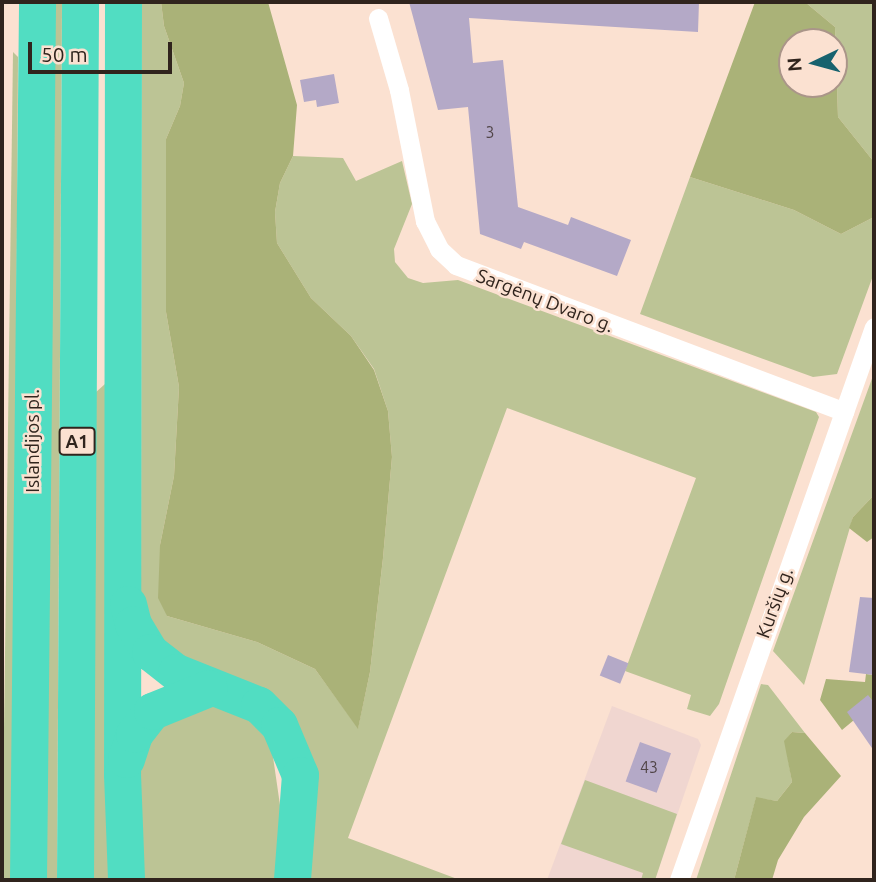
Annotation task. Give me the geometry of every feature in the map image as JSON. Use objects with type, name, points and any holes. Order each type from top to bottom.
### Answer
[{"type":"highway","points":[[24,2],[35,154]]},
{"type":"highway","name":"Islandijos pl.","points":[[29,880],[37,2]]},
{"type":"highway","name":"A1","points":[[75,880],[80,2]]},
{"type":"highway","points":[[123,2],[122,774],[125,880]]},
{"type":"highway","points":[[124,586],[133,624],[150,652],[176,672],[209,688],[233,692],[259,705],[279,724],[292,749],[300,775],[292,880]]},
{"type":"highway","points":[[122,774],[134,734],[152,711],[209,688]]},
{"type":"street","name":"Sargėnų Dvaro g.","points":[[378,18],[399,90],[425,221],[439,249],[456,265],[844,412]]},
{"type":"street","name":"Kuršių g.","points":[[679,880],[874,327]]},
{"type":"shaded area","points":[[612,706],[698,739],[701,745],[655,880],[547,880]]},
{"type":"green space","points":[[51,2],[62,2],[57,880],[43,880]]},
{"type":"green space","points":[[142,2],[161,2],[164,26],[184,83],[180,106],[166,139],[166,312],[179,387],[174,476],[160,545],[167,616],[257,642],[315,669],[358,728],[370,672],[383,558],[392,457],[388,411],[374,369],[351,336],[311,298],[277,243],[275,212],[280,183],[293,156],[343,158],[356,181],[402,161],[412,204],[394,249],[395,262],[408,278],[423,283],[458,280],[816,412],[819,417],[719,704],[710,716],[687,709],[691,695],[625,671],[696,478],[507,408],[348,838],[460,880],[308,880],[306,767],[202,672],[155,639],[141,597]]},
{"type":"green space","points":[[161,2],[268,2],[297,105],[293,156],[280,183],[275,212],[277,243],[311,298],[351,336],[374,370],[388,411],[392,457],[383,558],[370,672],[358,729],[315,669],[257,642],[167,616],[158,598],[160,545],[174,476],[179,387],[166,312],[166,139],[180,106],[184,83],[164,26]]},
{"type":"green space","points":[[755,2],[805,2],[835,27],[778,28],[778,98],[837,98],[838,117],[874,162],[874,217],[841,234],[794,210],[690,177]]},
{"type":"green space","points":[[805,2],[874,2],[874,162],[838,117],[837,98],[848,98],[848,28],[835,27]]},
{"type":"green space","points":[[13,52],[18,57],[14,720],[11,880],[2,880]]},
{"type":"green space","points":[[690,177],[794,210],[841,234],[874,217],[874,273],[837,374],[813,377],[640,314]]},
{"type":"green space","points":[[874,373],[874,495],[853,517],[804,685],[773,651]]},
{"type":"green space","points":[[105,384],[112,880],[92,880],[95,393]]},
{"type":"green space","points":[[874,495],[874,537],[867,542],[849,528],[853,517]]},
{"type":"green space","points":[[866,674],[874,675],[874,703],[868,696],[854,720],[842,730],[820,700],[826,679],[865,682]]},
{"type":"green space","points":[[761,684],[768,685],[805,733],[792,732],[785,741],[792,782],[777,801],[756,798],[734,880],[696,880]]},
{"type":"green space","points":[[218,704],[245,716],[271,743],[282,819],[275,880],[138,880],[131,790],[146,733]]},
{"type":"green space","points":[[792,732],[805,733],[841,776],[804,817],[778,860],[772,880],[734,880],[756,797],[777,801],[792,782],[784,741]]},
{"type":"green space","points":[[585,780],[677,814],[655,880],[641,880],[643,873],[561,844]]},
{"type":"building","points":[[409,2],[699,2],[698,32],[469,18],[473,63],[503,60],[518,207],[568,225],[571,217],[631,240],[617,276],[524,242],[521,249],[480,234],[468,107],[438,110]]},
{"type":"building","points":[[334,74],[339,103],[317,107],[316,100],[304,102],[300,80]]},
{"type":"building","points":[[860,597],[874,598],[874,675],[849,672]]},
{"type":"building","points":[[608,655],[628,663],[620,684],[600,675]]},
{"type":"building","points":[[868,695],[874,703],[874,751],[847,712]]},
{"type":"building","points":[[640,742],[671,753],[657,793],[626,781]]}]
